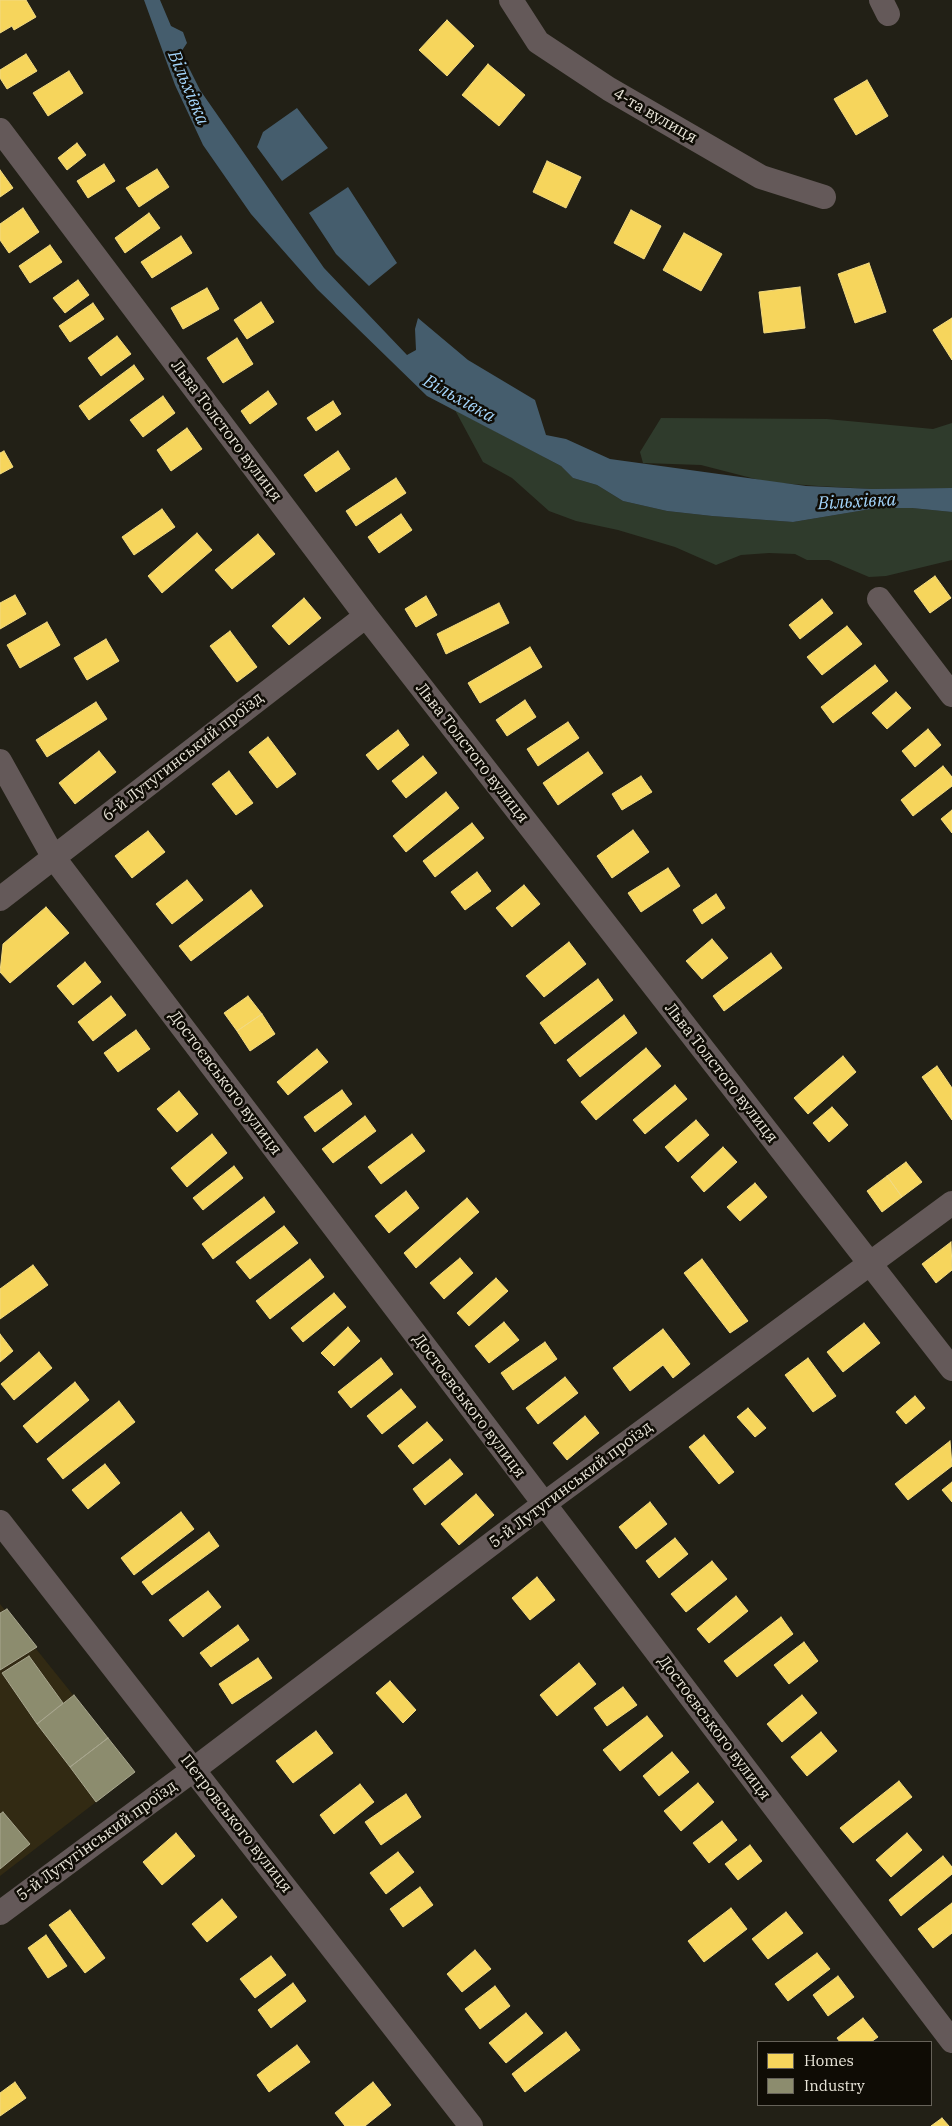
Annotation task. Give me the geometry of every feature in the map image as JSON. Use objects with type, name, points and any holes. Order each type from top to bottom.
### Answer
[{"type":"street","name":"4-та вулиця","points":[[511,0],[538,42],[609,89],[761,177],[824,197]]},
{"type":"street","name":"Льва Толстого вулиця","points":[[0,130],[366,616],[952,1369]]},
{"type":"street","points":[[879,599],[952,695]]},
{"type":"street","name":"6-й Лутугинський проїзд","points":[[0,899],[366,616]]},
{"type":"street","name":"Достоєвського вулиця","points":[[0,761],[54,858],[952,2041]]},
{"type":"street","name":"5-й Лутугинський проїзд","points":[[194,1770],[544,1504],[870,1265],[952,1202]]},
{"type":"street","name":"Петровського вулиця","points":[[0,1522],[471,2126]]},
{"type":"street","name":"5-й Лутугінський проїзд","points":[[0,1912],[194,1770]]},
{"type":"shaded area","points":[[0,1604],[135,1772],[0,1876]]},
{"type":"green space","points":[[455,410],[561,466],[573,478],[597,485],[623,501],[667,511],[793,522],[877,508],[912,508],[952,512],[952,560],[886,576],[869,577],[829,560],[807,560],[795,554],[741,555],[716,565],[675,547],[618,530],[576,521],[549,511],[512,478],[483,462]]},
{"type":"green space","points":[[661,418],[827,419],[933,429],[952,423],[952,488],[872,489],[767,482],[701,465],[643,463],[640,452]]},
{"type":"water","name":"Вільхівка","points":[[144,0],[160,0],[171,26],[183,32],[187,43],[181,52],[200,90],[324,268],[407,355],[416,350],[415,329],[418,318],[468,360],[535,400],[546,435],[566,439],[610,459],[806,486],[872,489],[952,488],[952,512],[912,508],[877,508],[793,522],[667,511],[623,501],[597,485],[573,478],[561,466],[427,396],[317,289],[251,214],[203,145],[175,85]]},
{"type":"water","points":[[297,108],[328,148],[282,181],[257,147],[263,132]]},
{"type":"water","points":[[348,187],[397,263],[369,286],[336,254],[309,213]]},
{"type":"building: Homes","points":[[0,0],[26,0],[36,17],[14,30],[12,26],[0,33]]},
{"type":"building: Homes","points":[[447,20],[474,46],[447,76],[419,50]]},
{"type":"building: Homes","points":[[26,54],[37,71],[7,89],[0,78],[0,70]]},
{"type":"building: Homes","points":[[488,64],[525,95],[499,126],[462,95]]},
{"type":"building: Homes","points":[[69,71],[83,93],[48,116],[33,93]]},
{"type":"building: Homes","points":[[867,80],[888,116],[856,135],[834,99]]},
{"type":"building: Homes","points":[[77,143],[86,155],[67,170],[58,158]]},
{"type":"building: Homes","points":[[547,161],[581,177],[566,208],[533,192]]},
{"type":"building: Homes","points":[[104,164],[115,181],[88,198],[77,181]]},
{"type":"building: Homes","points":[[157,169],[169,187],[139,207],[126,188]]},
{"type":"building: Homes","points":[[0,170],[13,188],[0,197]]},
{"type":"building: Homes","points":[[23,208],[39,232],[9,253],[0,240],[0,224]]},
{"type":"building: Homes","points":[[631,210],[661,226],[644,259],[614,243]]},
{"type":"building: Homes","points":[[149,213],[160,228],[125,253],[115,238]]},
{"type":"building: Homes","points":[[684,233],[722,254],[701,291],[663,270]]},
{"type":"building: Homes","points":[[181,236],[192,253],[152,278],[141,262]]},
{"type":"building: Homes","points":[[50,245],[62,262],[30,283],[19,266]]},
{"type":"building: Homes","points":[[869,263],[886,312],[855,323],[838,274]]},
{"type":"building: Homes","points":[[78,280],[89,295],[65,313],[53,298]]},
{"type":"building: Homes","points":[[800,287],[805,328],[764,333],[759,292]]},
{"type":"building: Homes","points":[[207,288],[219,309],[183,329],[171,308]]},
{"type":"building: Homes","points":[[261,302],[274,322],[247,339],[234,320]]},
{"type":"building: Homes","points":[[93,303],[104,319],[70,342],[59,326]]},
{"type":"building: Homes","points":[[952,318],[952,360],[933,330]]},
{"type":"building: Homes","points":[[117,336],[131,354],[101,376],[88,358]]},
{"type":"building: Homes","points":[[237,338],[253,364],[223,383],[207,358]]},
{"type":"building: Homes","points":[[134,365],[144,379],[89,420],[79,406]]},
{"type":"building: Homes","points":[[268,391],[277,404],[250,424],[241,411]]},
{"type":"building: Homes","points":[[163,396],[175,413],[143,437],[130,420]]},
{"type":"building: Homes","points":[[333,401],[341,414],[316,431],[307,418]]},
{"type":"building: Homes","points":[[187,428],[202,449],[171,471],[157,450]]},
{"type":"building: Homes","points":[[4,451],[13,467],[0,474],[0,453]]},
{"type":"building: Homes","points":[[338,451],[350,469],[316,492],[304,475]]},
{"type":"building: Homes","points":[[396,478],[406,493],[356,526],[346,511]]},
{"type":"building: Homes","points":[[162,509],[175,527],[134,555],[122,537]]},
{"type":"building: Homes","points":[[401,514],[412,530],[379,553],[368,537]]},
{"type":"building: Homes","points":[[197,533],[212,550],[162,593],[148,576]]},
{"type":"building: Homes","points":[[258,534],[275,554],[232,589],[215,570]]},
{"type":"building: Homes","points":[[935,576],[951,598],[930,613],[914,591]]},
{"type":"building: Homes","points":[[15,595],[26,614],[0,629],[0,603]]},
{"type":"building: Homes","points":[[426,596],[437,615],[416,627],[405,609]]},
{"type":"building: Homes","points":[[304,598],[321,618],[289,645],[272,626]]},
{"type":"building: Homes","points":[[822,599],[833,613],[800,639],[789,625]]},
{"type":"building: Homes","points":[[499,603],[509,623],[446,654],[437,634]]},
{"type":"building: Homes","points":[[47,622],[60,645],[20,668],[7,645]]},
{"type":"building: Homes","points":[[847,626],[862,644],[822,675],[807,657]]},
{"type":"building: Homes","points":[[230,631],[257,667],[237,682],[210,646]]},
{"type":"building: Homes","points":[[106,639],[119,661],[87,680],[74,658]]},
{"type":"building: Homes","points":[[530,647],[542,667],[480,703],[468,683]]},
{"type":"building: Homes","points":[[875,665],[888,681],[833,723],[821,707]]},
{"type":"building: Homes","points":[[896,692],[911,708],[887,729],[872,713]]},
{"type":"building: Homes","points":[[525,700],[536,717],[507,736],[496,720]]},
{"type":"building: Homes","points":[[96,702],[107,719],[47,757],[36,740]]},
{"type":"building: Homes","points":[[568,722],[579,738],[538,766],[527,749]]},
{"type":"building: Homes","points":[[928,729],[941,745],[915,767],[902,751]]},
{"type":"building: Homes","points":[[398,730],[409,745],[378,770],[366,755]]},
{"type":"building: Homes","points":[[268,737],[296,774],[277,788],[249,752]]},
{"type":"building: Homes","points":[[99,751],[116,772],[75,804],[59,783]]},
{"type":"building: Homes","points":[[588,752],[603,773],[558,805],[543,783]]},
{"type":"building: Homes","points":[[423,756],[437,773],[406,798],[392,781]]},
{"type":"building: Homes","points":[[943,766],[952,777],[952,786],[913,816],[901,800]]},
{"type":"building: Homes","points":[[229,771],[253,803],[236,815],[212,784]]},
{"type":"building: Homes","points":[[641,776],[652,792],[622,810],[612,794]]},
{"type":"building: Homes","points":[[446,792],[459,808],[406,852],[393,836]]},
{"type":"building: Homes","points":[[952,810],[952,833],[941,819]]},
{"type":"building: Homes","points":[[472,823],[484,838],[435,877],[423,861]]},
{"type":"building: Homes","points":[[633,830],[649,852],[612,878],[597,856]]},
{"type":"building: Homes","points":[[148,831],[165,852],[132,878],[115,856]]},
{"type":"building: Homes","points":[[668,868],[680,886],[641,912],[628,893]]},
{"type":"building: Homes","points":[[477,872],[491,891],[465,910],[451,892]]},
{"type":"building: Homes","points":[[187,880],[203,900],[172,924],[156,904]]},
{"type":"building: Homes","points":[[524,885],[540,904],[512,927],[496,908]]},
{"type":"building: Homes","points":[[251,890],[263,906],[191,961],[179,946]]},
{"type":"building: Homes","points":[[716,894],[725,908],[702,924],[693,910]]},
{"type":"building: Homes","points":[[46,907],[69,933],[10,983],[0,972],[3,944]]},
{"type":"building: Homes","points":[[712,939],[728,958],[702,979],[686,961]]},
{"type":"building: Homes","points":[[569,942],[586,964],[544,997],[526,976]]},
{"type":"building: Homes","points":[[771,953],[782,968],[724,1011],[713,996]]},
{"type":"building: Homes","points":[[85,962],[101,982],[73,1005],[57,986]]},
{"type":"building: Homes","points":[[598,979],[613,1000],[555,1044],[540,1023]]},
{"type":"building: Homes","points":[[111,996],[126,1015],[93,1041],[78,1022]]},
{"type":"building: Homes","points":[[248,996],[262,1014],[237,1031],[224,1013]]},
{"type":"building: Homes","points":[[262,1014],[275,1034],[250,1051],[237,1031]]},
{"type":"building: Homes","points":[[624,1015],[637,1033],[580,1077],[567,1060]]},
{"type":"building: Homes","points":[[136,1030],[150,1049],[118,1072],[104,1053]]},
{"type":"building: Homes","points":[[646,1048],[661,1066],[596,1120],[581,1102]]},
{"type":"building: Homes","points":[[317,1049],[328,1062],[288,1095],[277,1082]]},
{"type":"building: Homes","points":[[843,1056],[856,1072],[808,1114],[794,1098]]},
{"type":"building: Homes","points":[[937,1066],[952,1088],[952,1120],[922,1077]]},
{"type":"building: Homes","points":[[675,1085],[687,1099],[645,1134],[633,1120]]},
{"type":"building: Homes","points":[[342,1090],[352,1104],[315,1132],[304,1117]]},
{"type":"building: Homes","points":[[179,1091],[198,1114],[177,1132],[157,1109]]},
{"type":"building: Homes","points":[[832,1107],[848,1125],[829,1142],[813,1123]]},
{"type":"building: Homes","points":[[365,1116],[376,1131],[333,1163],[322,1149]]},
{"type":"building: Homes","points":[[696,1120],[709,1135],[678,1162],[665,1147]]},
{"type":"building: Homes","points":[[212,1134],[227,1153],[187,1187],[171,1168]]},
{"type":"building: Homes","points":[[412,1134],[425,1151],[381,1184],[368,1167]]},
{"type":"building: Homes","points":[[723,1147],[737,1162],[704,1192],[691,1177]]},
{"type":"building: Homes","points":[[906,1162],[922,1182],[902,1197],[887,1176]]},
{"type":"building: Homes","points":[[234,1166],[243,1178],[203,1210],[193,1198]]},
{"type":"building: Homes","points":[[887,1176],[902,1197],[882,1212],[867,1191]]},
{"type":"building: Homes","points":[[755,1183],[767,1197],[740,1221],[727,1207]]},
{"type":"building: Homes","points":[[406,1191],[419,1208],[389,1233],[375,1216]]},
{"type":"building: Homes","points":[[264,1197],[275,1212],[213,1259],[202,1244]]},
{"type":"building: Homes","points":[[467,1198],[479,1212],[416,1268],[404,1253]]},
{"type":"building: Homes","points":[[284,1226],[298,1243],[250,1279],[236,1262]]},
{"type":"building: Homes","points":[[951,1242],[952,1270],[936,1283],[922,1264]]},
{"type":"building: Homes","points":[[460,1258],[473,1273],[444,1299],[430,1283]]},
{"type":"building: Homes","points":[[310,1259],[324,1277],[270,1319],[256,1301]]},
{"type":"building: Homes","points":[[702,1259],[748,1321],[730,1333],[684,1273]]},
{"type":"building: Homes","points":[[33,1265],[48,1285],[0,1319],[0,1289]]},
{"type":"building: Homes","points":[[496,1278],[508,1291],[469,1326],[457,1313]]},
{"type":"building: Homes","points":[[334,1293],[346,1307],[303,1342],[291,1328]]},
{"type":"building: Homes","points":[[504,1322],[519,1340],[489,1363],[475,1346]]},
{"type":"building: Homes","points":[[864,1323],[880,1343],[843,1372],[827,1352]]},
{"type":"building: Homes","points":[[348,1327],[360,1341],[334,1366],[321,1353]]},
{"type":"building: Homes","points":[[663,1329],[690,1364],[673,1378],[663,1365],[630,1391],[613,1368]]},
{"type":"building: Homes","points":[[0,1334],[13,1351],[0,1362]]},
{"type":"building: Homes","points":[[545,1342],[557,1359],[513,1390],[501,1373]]},
{"type":"building: Homes","points":[[39,1352],[52,1368],[14,1400],[1,1384]]},
{"type":"building: Homes","points":[[381,1358],[393,1374],[351,1408],[338,1392]]},
{"type":"building: Homes","points":[[808,1358],[836,1396],[813,1412],[785,1375]]},
{"type":"building: Homes","points":[[565,1377],[578,1393],[538,1424],[526,1408]]},
{"type":"building: Homes","points":[[75,1382],[89,1400],[37,1443],[23,1426]]},
{"type":"building: Homes","points":[[401,1389],[416,1407],[382,1434],[367,1416]]},
{"type":"building: Homes","points":[[915,1396],[925,1408],[906,1424],[896,1412]]},
{"type":"building: Homes","points":[[119,1401],[135,1422],[63,1479],[47,1459]]},
{"type":"building: Homes","points":[[748,1408],[766,1428],[755,1437],[737,1417]]},
{"type":"building: Homes","points":[[585,1416],[599,1433],[567,1460],[553,1443]]},
{"type":"building: Homes","points":[[427,1422],[443,1440],[413,1464],[398,1446]]},
{"type":"building: Homes","points":[[704,1435],[734,1472],[719,1484],[689,1447]]},
{"type":"building: Homes","points":[[950,1441],[952,1466],[908,1500],[895,1484]]},
{"type":"building: Homes","points":[[450,1459],[463,1474],[425,1505],[413,1489]]},
{"type":"building: Homes","points":[[105,1464],[120,1483],[88,1509],[72,1490]]},
{"type":"building: Homes","points":[[952,1482],[952,1502],[942,1490]]},
{"type":"building: Homes","points":[[476,1494],[494,1515],[459,1545],[441,1524]]},
{"type":"building: Homes","points":[[650,1502],[667,1524],[636,1549],[619,1527]]},
{"type":"building: Homes","points":[[181,1512],[194,1529],[134,1575],[121,1558]]},
{"type":"building: Homes","points":[[209,1532],[219,1546],[152,1595],[142,1582]]},
{"type":"building: Homes","points":[[675,1538],[688,1554],[659,1578],[646,1561]]},
{"type":"building: Homes","points":[[712,1561],[727,1579],[686,1612],[671,1594]]},
{"type":"building: Homes","points":[[537,1577],[555,1600],[530,1620],[512,1598]]},
{"type":"building: Homes","points":[[208,1591],[221,1607],[183,1637],[169,1620]]},
{"type":"building: Homes","points":[[736,1596],[748,1611],[709,1643],[697,1629]]},
{"type":"building: Homes","points":[[781,1617],[793,1634],[737,1677],[724,1661]]},
{"type":"building: Homes","points":[[238,1625],[249,1640],[211,1667],[200,1653]]},
{"type":"building: Homes","points":[[804,1642],[818,1661],[789,1684],[774,1665]]},
{"type":"building: Homes","points":[[258,1658],[272,1678],[232,1704],[219,1684]]},
{"type":"building: Homes","points":[[579,1663],[596,1684],[557,1716],[540,1695]]},
{"type":"building: Homes","points":[[390,1681],[416,1710],[403,1723],[376,1693]]},
{"type":"building: Homes","points":[[623,1687],[637,1705],[607,1726],[594,1708]]},
{"type":"building: Homes","points":[[802,1695],[817,1713],[782,1742],[767,1724]]},
{"type":"building: Homes","points":[[647,1716],[663,1736],[620,1771],[603,1750]]},
{"type":"building: Homes","points":[[316,1731],[333,1753],[293,1783],[276,1761]]},
{"type":"building: Homes","points":[[821,1732],[837,1751],[807,1776],[791,1757]]},
{"type":"building: Homes","points":[[672,1752],[689,1772],[659,1796],[643,1776]]},
{"type":"building: Homes","points":[[899,1781],[912,1797],[853,1843],[840,1828]]},
{"type":"building: Homes","points":[[698,1783],[714,1802],[681,1831],[664,1811]]},
{"type":"building: Homes","points":[[360,1784],[374,1802],[334,1834],[320,1815]]},
{"type":"building: Homes","points":[[406,1794],[421,1817],[381,1845],[365,1822]]},
{"type":"building: Homes","points":[[722,1821],[737,1840],[709,1863],[693,1843]]},
{"type":"building: Homes","points":[[176,1833],[195,1856],[162,1885],[143,1862]]},
{"type":"building: Homes","points":[[907,1833],[922,1850],[891,1877],[876,1860]]},
{"type":"building: Homes","points":[[750,1845],[762,1861],[738,1880],[725,1864]]},
{"type":"building: Homes","points":[[398,1852],[414,1872],[386,1894],[370,1873]]},
{"type":"building: Homes","points":[[943,1856],[952,1867],[952,1874],[901,1916],[889,1900]]},
{"type":"building: Homes","points":[[420,1887],[433,1905],[403,1927],[390,1909]]},
{"type":"building: Homes","points":[[222,1899],[237,1917],[207,1942],[192,1924]]},
{"type":"building: Homes","points":[[952,1903],[952,1933],[933,1948],[918,1929]]},
{"type":"building: Homes","points":[[731,1908],[747,1929],[704,1962],[688,1941]]},
{"type":"building: Homes","points":[[70,1910],[105,1958],[85,1973],[49,1925]]},
{"type":"building: Homes","points":[[786,1912],[803,1933],[768,1959],[752,1939]]},
{"type":"building: Homes","points":[[46,1935],[67,1966],[48,1978],[28,1948]]},
{"type":"building: Homes","points":[[475,1950],[491,1969],[462,1992],[447,1974]]},
{"type":"building: Homes","points":[[817,1953],[830,1969],[788,2001],[775,1984]]},
{"type":"building: Homes","points":[[271,1956],[286,1975],[255,1998],[240,1979]]},
{"type":"building: Homes","points":[[838,1976],[854,1997],[828,2016],[813,1995]]},
{"type":"building: Homes","points":[[293,1983],[306,2001],[271,2028],[258,2010]]},
{"type":"building: Homes","points":[[495,1986],[510,2006],[480,2029],[465,2009]]},
{"type":"building: Homes","points":[[526,2013],[543,2033],[506,2063],[489,2043]]},
{"type":"building: Homes","points":[[863,2018],[878,2037],[872,2041],[839,2041],[837,2038]]},
{"type":"building: Homes","points":[[566,2032],[580,2050],[525,2092],[512,2074]]},
{"type":"building: Homes","points":[[297,2045],[310,2062],[269,2092],[257,2075]]},
{"type":"building: Homes","points":[[15,2082],[26,2098],[0,2116],[0,2093]]},
{"type":"building: Homes","points":[[373,2082],[391,2105],[365,2126],[345,2126],[335,2113]]},
{"type":"building: Homes","points":[[942,2118],[949,2126],[931,2126]]},
{"type":"building: Industry","points":[[7,1609],[37,1647],[0,1670],[0,1613]]},
{"type":"building: Industry","points":[[29,1656],[63,1703],[37,1724],[2,1673]]},
{"type":"building: Industry","points":[[74,1695],[108,1738],[70,1767],[37,1724]]},
{"type":"building: Industry","points":[[108,1738],[135,1772],[96,1802],[70,1767]]},
{"type":"building: Industry","points":[[3,1812],[30,1844],[0,1869],[0,1814]]}]
